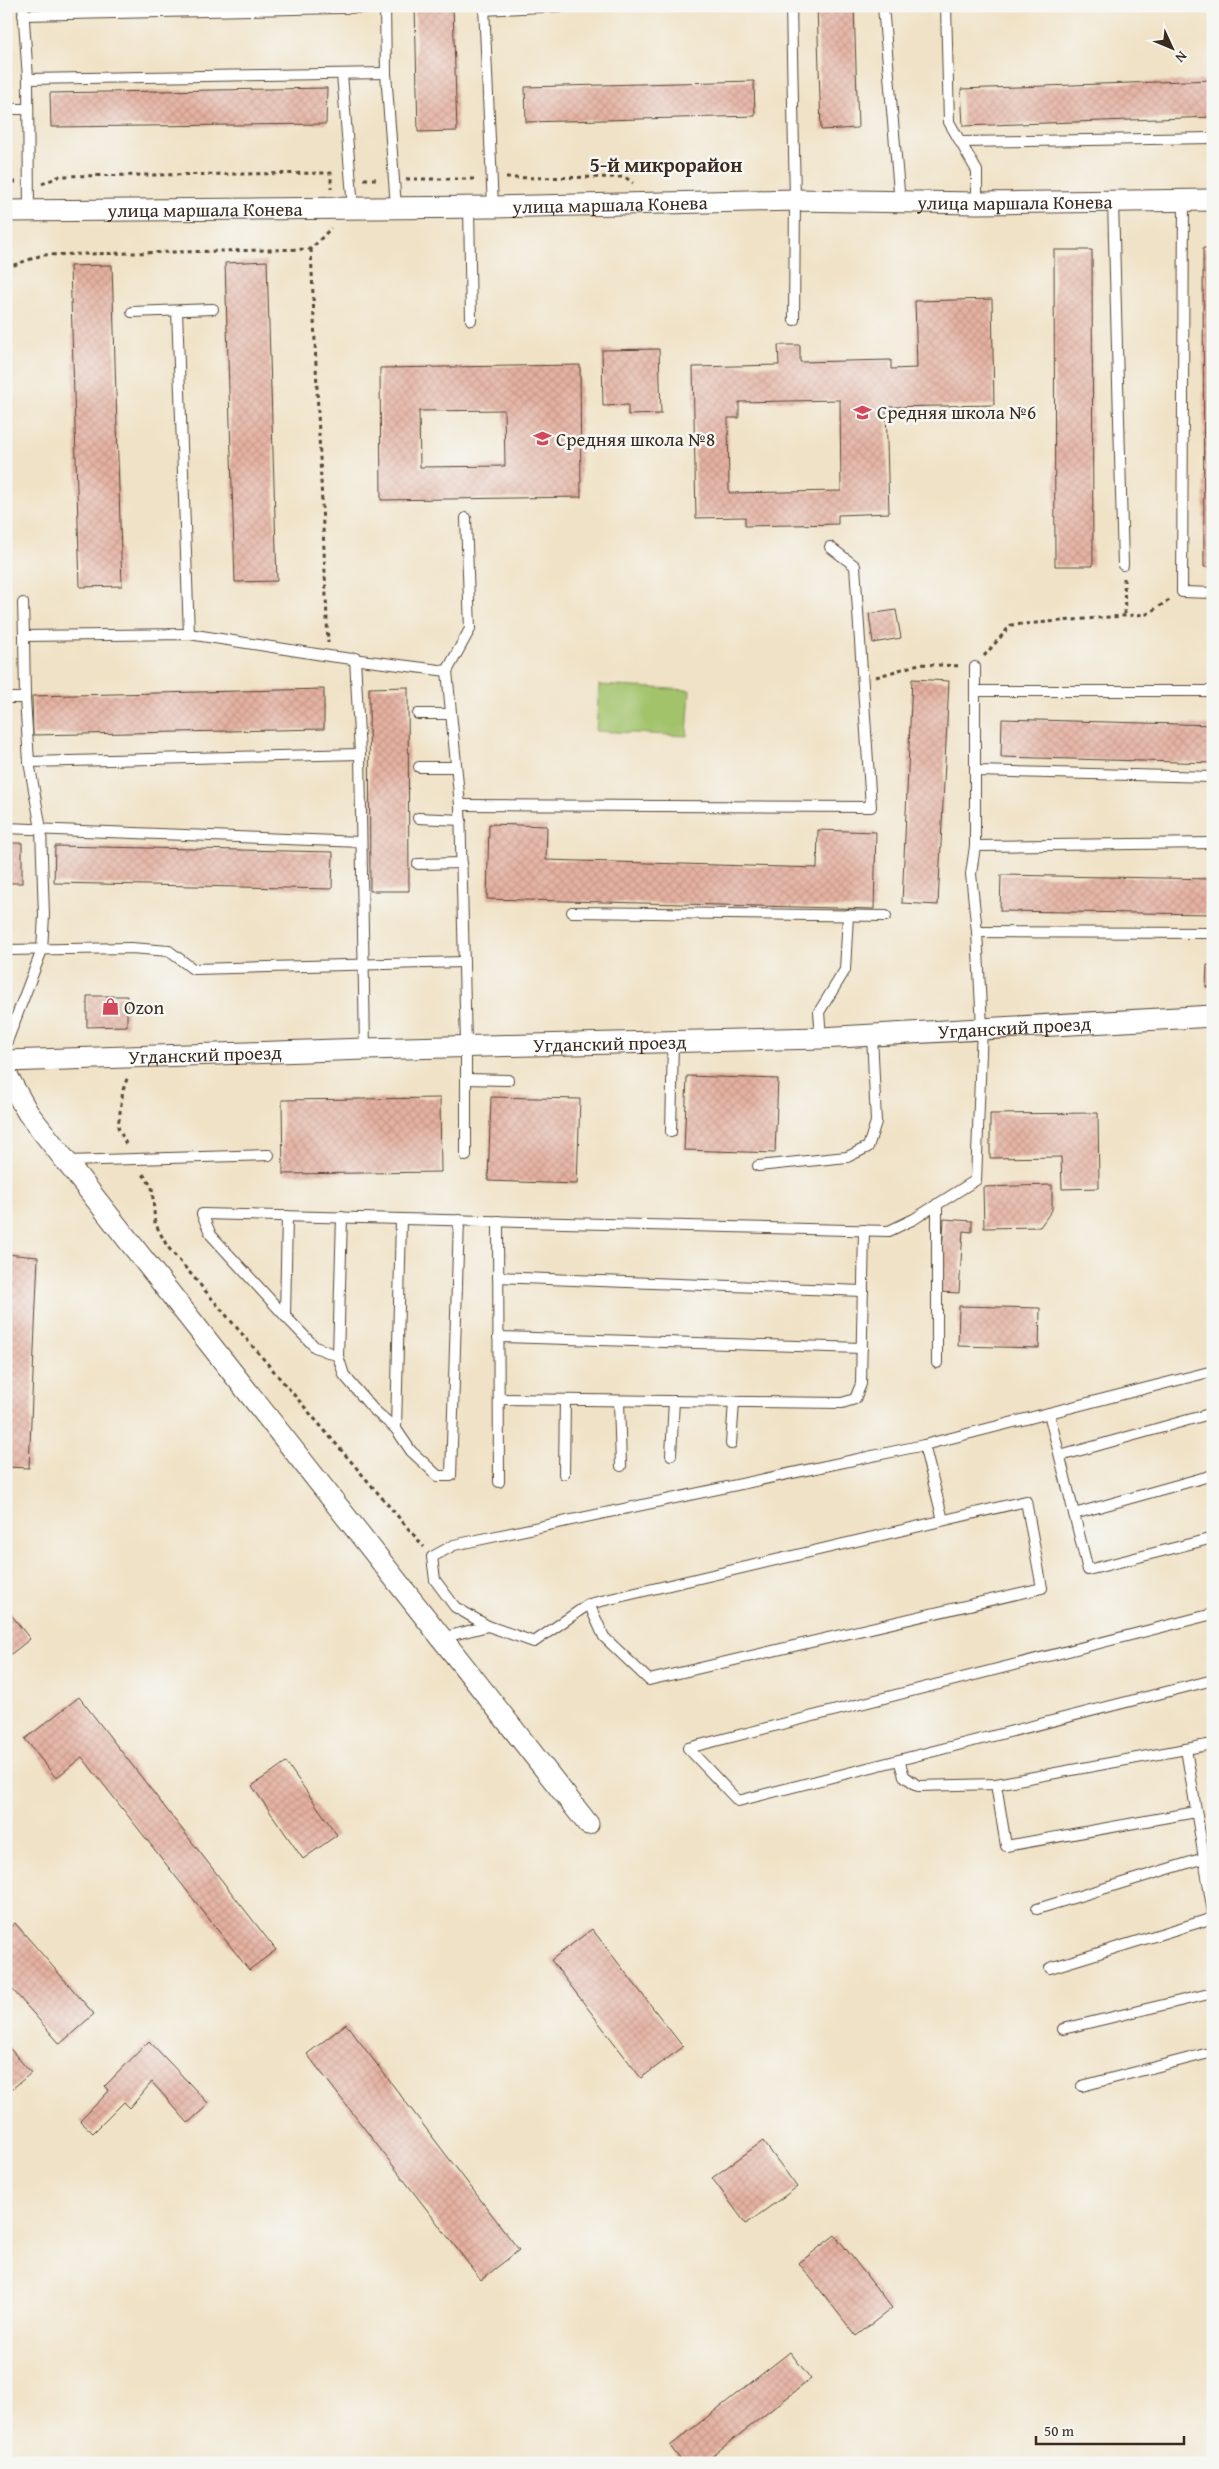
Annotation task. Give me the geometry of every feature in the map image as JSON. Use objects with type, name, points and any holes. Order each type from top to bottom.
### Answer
[{"type":"street","name":"улица маршала Конева","points":[[6,212],[469,207],[795,200],[977,203],[1213,200]]},
{"type":"street","name":"Угданский проезд","points":[[6,1061],[466,1046],[821,1038],[982,1027],[1213,1016]]},
{"type":"street","points":[[6,1074],[28,1113],[588,1824]]},
{"type":"lane","points":[[29,212],[28,79],[23,10],[384,6],[386,73],[396,207]]},
{"type":"lane","points":[[493,206],[484,8],[562,6]]},
{"type":"lane","points":[[791,6],[795,200],[794,320]]},
{"type":"lane","points":[[883,6],[900,202]]},
{"type":"lane","points":[[946,6],[949,122],[977,171],[977,203]]},
{"type":"lane","points":[[28,79],[386,73]]},
{"type":"lane","points":[[342,74],[353,208]]},
{"type":"lane","points":[[6,109],[28,108]]},
{"type":"lane","points":[[961,142],[1213,138]]},
{"type":"lane","points":[[1184,199],[1182,592],[1213,593]]},
{"type":"lane","points":[[1113,200],[1123,565]]},
{"type":"lane","points":[[469,207],[471,320]]},
{"type":"lane","points":[[132,312],[214,309]]},
{"type":"lane","points":[[177,311],[189,634]]},
{"type":"lane","points":[[466,518],[470,629],[447,671],[460,805],[466,1046],[466,1156]]},
{"type":"lane","points":[[460,805],[871,807],[855,566],[830,547]]},
{"type":"lane","points":[[6,1044],[42,950],[44,915],[40,829],[30,762],[25,698],[23,603]]},
{"type":"lane","points":[[24,636],[189,634],[329,656],[447,671]]},
{"type":"lane","points":[[355,658],[360,754],[365,1049]]},
{"type":"lane","points":[[338,1356],[315,1347],[285,1316],[211,1235],[202,1214],[889,1231],[976,1180],[982,1027],[977,932],[971,874],[975,846],[975,667]]},
{"type":"lane","points":[[975,692],[1213,691]]},
{"type":"lane","points":[[6,698],[25,698]]},
{"type":"lane","points":[[418,714],[452,714]]},
{"type":"lane","points":[[30,762],[360,754]]},
{"type":"lane","points":[[419,767],[456,767]]},
{"type":"lane","points":[[975,771],[1213,777]]},
{"type":"lane","points":[[418,818],[460,820]]},
{"type":"lane","points":[[6,828],[361,842]]},
{"type":"lane","points":[[975,846],[1213,844]]},
{"type":"lane","points":[[418,864],[462,862]]},
{"type":"lane","points":[[572,912],[886,916]]},
{"type":"lane","points":[[821,1038],[819,1012],[844,970],[848,915]]},
{"type":"lane","points":[[977,932],[1213,932]]},
{"type":"lane","points":[[6,950],[131,948],[169,951],[193,969],[464,962]]},
{"type":"lane","points":[[758,1166],[847,1156],[868,1147],[876,1122],[872,1034]]},
{"type":"lane","points":[[671,1132],[673,1041]]},
{"type":"lane","points":[[466,1079],[508,1080]]},
{"type":"lane","points":[[66,1161],[269,1155]]},
{"type":"lane","points":[[937,1204],[937,1363]]},
{"type":"lane","points":[[285,1316],[286,1216]]},
{"type":"lane","points":[[342,1217],[338,1356],[344,1375],[374,1409],[396,1429],[411,1451],[438,1476],[451,1476],[459,1220]]},
{"type":"lane","points":[[396,1429],[401,1219]]},
{"type":"lane","points":[[498,1221],[498,1482]]},
{"type":"lane","points":[[499,1399],[842,1403],[854,1399],[861,1384],[864,1230]]},
{"type":"lane","points":[[498,1277],[863,1291]]},
{"type":"lane","points":[[498,1337],[862,1348]]},
{"type":"lane","points":[[589,1604],[604,1637],[649,1680],[1042,1588],[1026,1501],[589,1604],[534,1642],[488,1626],[455,1607],[435,1580],[432,1556],[454,1545],[924,1445],[1213,1371]]},
{"type":"lane","points":[[564,1474],[565,1400]]},
{"type":"lane","points":[[620,1400],[621,1466]]},
{"type":"lane","points":[[671,1455],[674,1401]]},
{"type":"lane","points":[[731,1444],[734,1402]]},
{"type":"lane","points":[[1049,1413],[1088,1570],[1213,1538]]},
{"type":"lane","points":[[1060,1456],[1213,1413]]},
{"type":"lane","points":[[924,1445],[943,1520]]},
{"type":"lane","points":[[1074,1514],[1213,1475]]},
{"type":"lane","points":[[1213,1614],[688,1748],[738,1801],[1213,1680]]},
{"type":"lane","points":[[441,1638],[488,1626]]},
{"type":"lane","points":[[899,1760],[904,1776],[918,1786],[996,1784],[1213,1744]]},
{"type":"lane","points":[[1186,1749],[1213,1913]]},
{"type":"lane","points":[[996,1784],[1006,1846],[1196,1812]]},
{"type":"lane","points":[[1037,1910],[1204,1858]]},
{"type":"lane","points":[[1050,1968],[1213,1918]]},
{"type":"lane","points":[[1063,2029],[1213,1992]]},
{"type":"lane","points":[[1082,2086],[1209,2053],[1213,2048]]},
{"type":"path","points":[[6,182],[44,184],[60,176],[331,173],[332,208],[331,229],[311,249],[42,255],[6,268]]},
{"type":"path","points":[[311,249],[329,656]]},
{"type":"path","points":[[1123,565],[1125,616]]},
{"type":"path","points":[[863,681],[919,664],[975,667],[1011,625],[1147,614],[1182,592]]},
{"type":"path","points":[[136,1057],[123,1090],[118,1127],[134,1159],[152,1187],[154,1222],[167,1246],[432,1556]]},
{"type":"green space","points":[[599,685],[690,690],[687,736],[596,731]]},
{"type":"building","points":[[415,6],[453,6],[457,131],[418,132]]},
{"type":"building","points":[[817,6],[854,6],[858,128],[821,130]]},
{"type":"building","points":[[1213,80],[1213,117],[963,126],[961,89]]},
{"type":"building","points":[[754,81],[755,116],[526,122],[525,87]]},
{"type":"building","points":[[327,88],[326,124],[51,127],[50,93]]},
{"type":"building","points":[[1203,248],[1213,248],[1213,567],[1204,567]]},
{"type":"building","points":[[1054,250],[1092,250],[1093,566],[1055,566]]},
{"type":"building","points":[[267,261],[277,581],[235,582],[225,263]]},
{"type":"building","points":[[112,265],[122,586],[80,587],[70,266]]},
{"type":"building","name":"Средняя школа №6","points":[[992,299],[994,405],[886,407],[889,513],[838,515],[838,524],[745,526],[745,517],[696,518],[693,367],[779,365],[778,345],[800,345],[800,362],[891,360],[891,369],[917,368],[915,301]],"holes":[[[840,400],[841,491],[729,493],[728,418],[739,418],[739,402]]]},
{"type":"building","points":[[659,349],[661,414],[628,415],[628,405],[603,406],[602,350]]},
{"type":"building","name":"Средняя школа №8","points":[[580,365],[581,497],[381,500],[380,368]],"holes":[[[504,410],[505,466],[420,467],[419,411]]]},
{"type":"building","points":[[896,610],[901,638],[873,643],[869,614]]},
{"type":"building","points":[[912,679],[949,681],[938,905],[902,903]]},
{"type":"building","points":[[408,687],[409,891],[370,891],[369,688]]},
{"type":"building","points":[[324,689],[324,729],[33,735],[32,696]]},
{"type":"building","points":[[1002,719],[1213,725],[1213,763],[1001,757]]},
{"type":"building","points":[[489,824],[547,826],[546,860],[817,868],[818,830],[876,832],[874,909],[487,899]]},
{"type":"building","points":[[6,843],[22,843],[22,883],[6,883]]},
{"type":"building","points":[[55,846],[333,852],[332,889],[54,883]]},
{"type":"building","points":[[1001,875],[1213,879],[1213,914],[1000,911]]},
{"type":"building","points":[[1207,965],[1213,965],[1213,987],[1206,987]]},
{"type":"building","points":[[87,996],[127,996],[127,1026],[87,1027]]},
{"type":"building","points":[[687,1076],[778,1079],[775,1153],[684,1150]]},
{"type":"building","points":[[491,1097],[580,1099],[577,1184],[488,1181]]},
{"type":"building","points":[[440,1098],[441,1172],[283,1174],[282,1100]]},
{"type":"building","points":[[1098,1113],[1099,1188],[1062,1189],[1061,1157],[990,1158],[990,1114]]},
{"type":"building","points":[[1052,1185],[1052,1210],[1040,1227],[984,1228],[983,1187]]},
{"type":"building","points":[[944,1219],[972,1221],[972,1232],[963,1231],[959,1293],[940,1292]]},
{"type":"building","points":[[6,1254],[38,1257],[29,1468],[6,1467]]},
{"type":"building","points":[[959,1306],[1040,1308],[1039,1348],[958,1346]]},
{"type":"building","points":[[6,1608],[30,1639],[6,1658]]},
{"type":"building","points":[[79,1697],[276,1950],[249,1970],[82,1757],[56,1778],[25,1739]]},
{"type":"building","points":[[286,1762],[337,1835],[303,1859],[252,1786]]},
{"type":"building","points":[[15,1923],[94,2014],[60,2044],[6,1982],[6,1930]]},
{"type":"building","points":[[592,1929],[683,2047],[641,2078],[551,1960]]},
{"type":"building","points":[[346,2024],[519,2250],[481,2280],[307,2054]]},
{"type":"building","points":[[149,2041],[209,2104],[188,2123],[152,2082],[130,2108],[124,2102],[93,2133],[80,2121],[109,2091],[105,2086]]},
{"type":"building","points":[[6,2044],[31,2073],[6,2094]]},
{"type":"building","points":[[763,2141],[797,2187],[746,2224],[712,2178]]},
{"type":"building","points":[[835,2235],[892,2308],[856,2336],[799,2263]]},
{"type":"building","points":[[790,2352],[811,2379],[703,2463],[683,2463],[670,2446]]},
{"type":"railway","points":[[1206,2463],[1213,2462]]},
{"type":"place","name":"Средняя школа №6","points":[[863,412]]},
{"type":"place","name":"Средняя школа №8","points":[[542,439]]},
{"type":"place","name":"Ozon","points":[[110,1007]]},
{"type":"district","name":"5-й микрорайон","points":[[666,165]]}]
